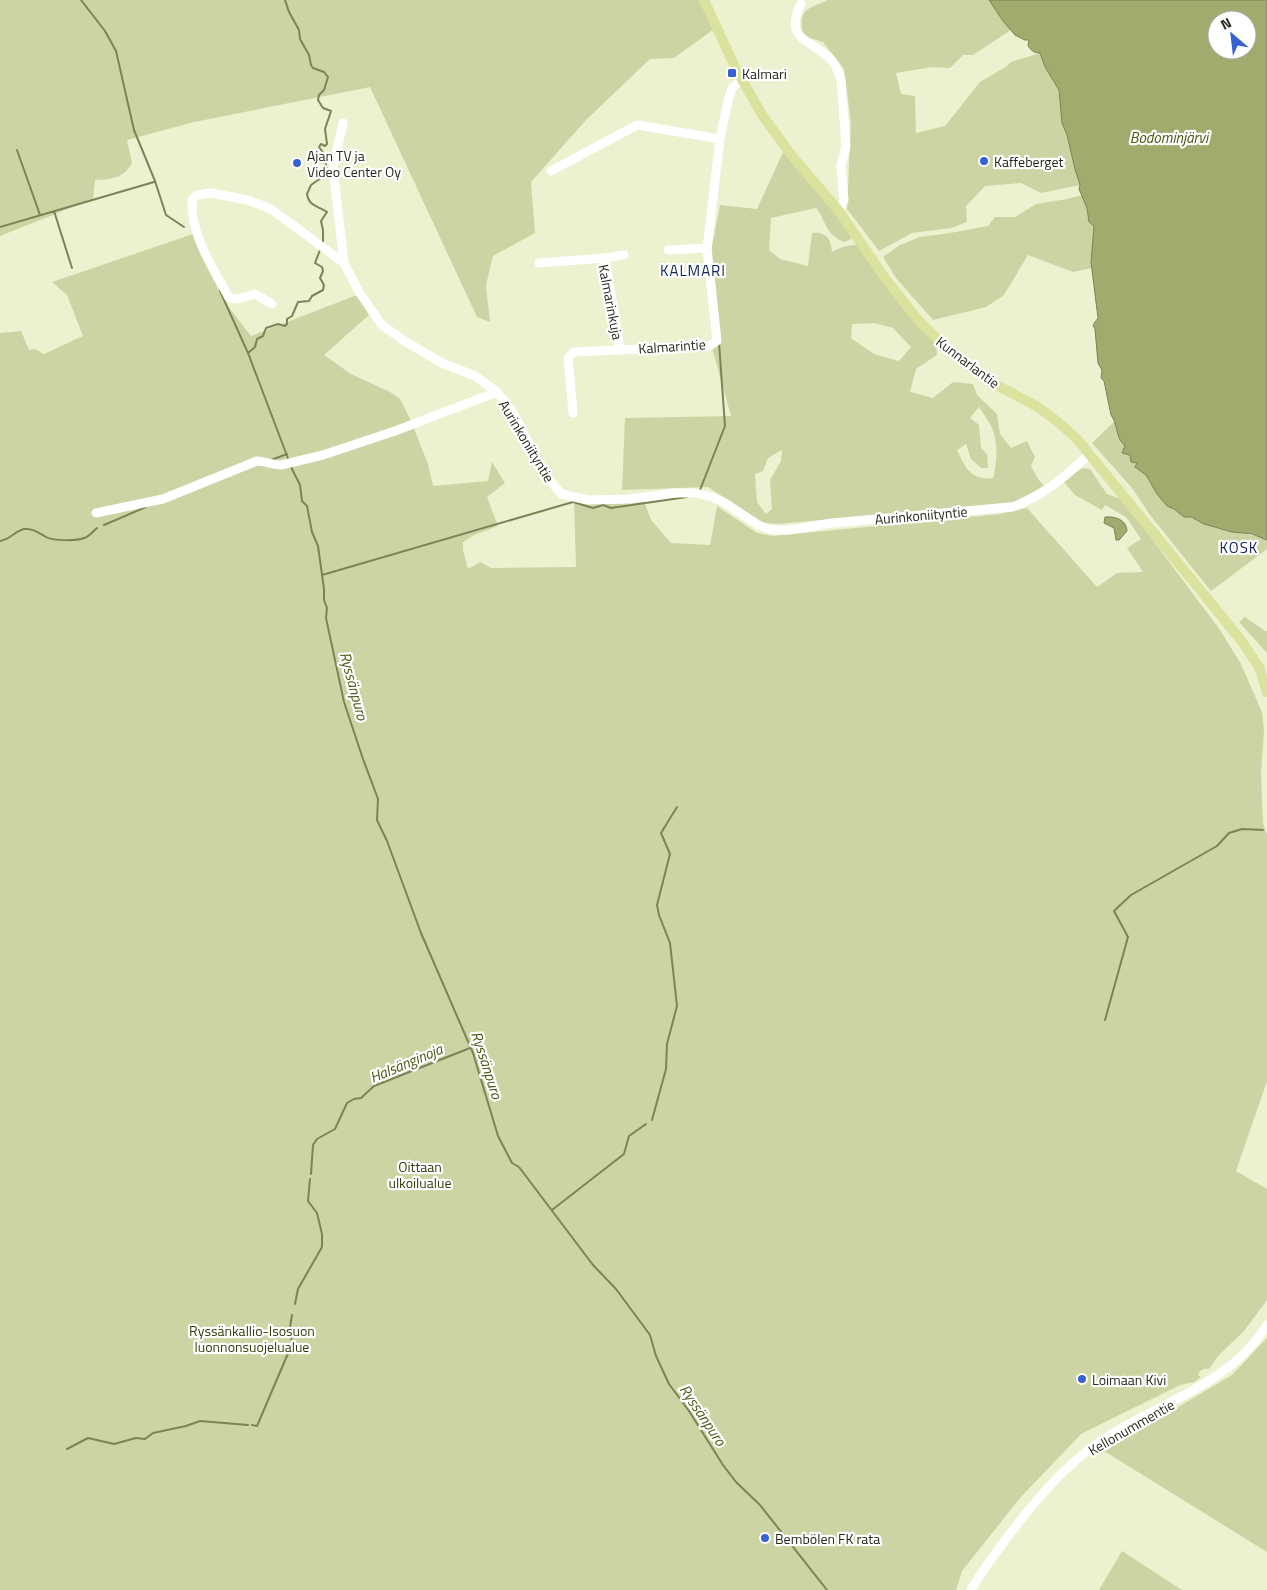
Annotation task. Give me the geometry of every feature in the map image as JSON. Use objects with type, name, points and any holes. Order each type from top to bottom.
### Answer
[{"type":"main road","name":"Kunnarlantie","points":[[704,0],[741,80],[774,132],[839,211],[898,296],[935,338],[952,354],[989,381],[1047,414],[1069,431],[1090,454],[1241,640],[1259,667],[1267,692]]},
{"type":"street","points":[[801,4],[796,22],[799,36],[803,41],[826,55],[833,62],[841,80],[846,146],[841,166],[844,200],[839,211]]},
{"type":"street","name":"Kalmarintie","points":[[573,413],[568,358],[574,352],[709,346],[716,341],[707,248],[720,140],[732,88],[741,80]]},
{"type":"street","points":[[343,123],[334,168],[344,263]]},
{"type":"street","points":[[551,171],[637,125],[720,140]]},
{"type":"street","name":"Aurinkoniityntie","points":[[272,304],[255,294],[237,299],[229,298],[194,227],[191,211],[192,200],[197,195],[211,193],[248,200],[271,209],[344,263],[359,292],[382,325],[434,359],[475,376],[497,392],[513,412],[541,469],[561,494],[588,500],[630,499],[675,493],[696,493],[725,503],[758,525],[769,529],[789,530],[832,522],[1012,506],[1033,498],[1050,487],[1090,454]]},
{"type":"street","points":[[668,250],[707,248]]},
{"type":"street","points":[[605,258],[624,255]]},
{"type":"street","name":"Kalmarinkuja","points":[[539,263],[605,258],[620,349]]},
{"type":"street","points":[[96,513],[163,499],[257,461],[281,465],[323,455],[396,431],[497,392]]},
{"type":"street","name":"Kellonummentie","points":[[971,1590],[989,1560],[1008,1536],[1044,1492],[1078,1458],[1112,1434],[1218,1376],[1242,1355],[1267,1325]]},
{"type":"green space","points":[[0,0],[701,0],[714,29],[674,58],[650,59],[586,120],[531,182],[535,233],[493,256],[486,285],[490,322],[477,317],[370,87],[194,122],[127,140],[132,163],[121,175],[95,180],[93,199],[0,236]]},
{"type":"green space","points":[[828,0],[989,0],[1011,30],[973,55],[963,55],[950,68],[932,67],[896,73],[901,94],[915,96],[916,133],[945,126],[980,82],[1011,62],[1040,53],[1045,67],[1059,90],[1062,123],[1080,185],[1041,193],[1021,183],[985,186],[966,206],[967,222],[951,228],[912,233],[879,251],[847,209],[851,123],[844,69],[823,42],[803,36],[802,20],[805,12]]},
{"type":"green space","points":[[784,150],[852,234],[851,239],[844,242],[838,239],[829,231],[816,208],[771,218],[769,250],[780,259],[808,266],[812,233],[821,233],[827,237],[832,252],[849,246],[860,246],[936,342],[937,355],[916,369],[910,392],[933,398],[953,382],[973,384],[977,395],[997,414],[1000,434],[1011,448],[1027,441],[1035,457],[1031,466],[1044,486],[1014,502],[778,524],[764,523],[708,487],[622,490],[625,418],[731,416],[712,348],[719,338],[710,257],[720,205],[757,209]],"holes":[[[874,323],[893,328],[911,347],[899,361],[874,354],[851,338],[852,324]],[[979,407],[992,428],[996,442],[993,478],[979,477],[970,472],[957,450],[966,444],[971,459],[981,468],[988,468],[987,454],[981,448],[979,425],[970,418]],[[782,450],[781,461],[770,480],[772,509],[766,514],[757,502],[755,474],[763,471],[768,458]]]},
{"type":"green space","points":[[1082,195],[1087,208],[1089,222],[1094,226],[1092,268],[1073,272],[1028,255],[1004,295],[986,307],[933,320],[896,278],[883,257],[900,245],[920,237],[988,226],[995,217],[1015,217],[1036,204]]},
{"type":"green space","name":"Oittaan ulkoilualue","points":[[193,234],[224,301],[251,336],[357,295],[369,315],[324,355],[351,374],[390,392],[400,399],[428,464],[433,486],[488,481],[492,462],[505,483],[487,497],[498,526],[474,535],[463,542],[468,569],[480,562],[491,568],[576,567],[574,504],[644,501],[651,520],[671,543],[710,545],[717,506],[757,533],[773,536],[1000,514],[1027,508],[1097,587],[1117,573],[1143,572],[1127,548],[1141,539],[1126,517],[1105,505],[1102,510],[1075,495],[1062,480],[1083,468],[1090,469],[1107,494],[1123,500],[1220,630],[1241,664],[1262,712],[1264,731],[1261,774],[1263,823],[1267,835],[1267,1081],[1236,1171],[1267,1189],[1267,1300],[1244,1331],[1219,1355],[1209,1369],[1203,1369],[1200,1372],[1198,1375],[1201,1377],[1194,1382],[1180,1385],[1081,1434],[1020,1498],[962,1571],[956,1590],[0,1590],[0,333],[21,331],[29,350],[35,349],[44,354],[83,336],[67,295],[52,282]]},
{"type":"green space","points":[[1115,421],[1120,443],[1125,447],[1122,452],[1130,455],[1132,462],[1135,462],[1138,468],[1146,475],[1157,494],[1167,506],[1184,517],[1225,530],[1267,540],[1267,549],[1211,591],[1150,515],[1132,488],[1092,443]]},
{"type":"green space","points":[[1245,617],[1267,631],[1267,653],[1239,622]]},
{"type":"green space","points":[[1267,1338],[1267,1552],[1104,1451],[1232,1375]]},
{"type":"green space","points":[[1122,1551],[1182,1590],[1099,1590]]},
{"type":"water","name":"Bodominjärvi","points":[[989,0],[1267,0],[1267,540],[1252,534],[1232,532],[1204,524],[1191,517],[1184,517],[1167,506],[1157,494],[1146,475],[1135,467],[1137,463],[1131,462],[1130,455],[1122,453],[1125,446],[1120,440],[1111,415],[1104,381],[1101,378],[1102,370],[1098,363],[1093,325],[1098,318],[1091,262],[1094,226],[1089,222],[1087,208],[1079,189],[1080,185],[1062,123],[1059,90],[1045,67],[1040,53],[1031,50],[1028,45],[1029,40],[1015,35]]},
{"type":"water","points":[[1105,517],[1116,518],[1125,524],[1127,531],[1119,540],[1116,540],[1114,528],[1104,523]]},
{"type":"waterway","points":[[81,0],[105,31],[116,51],[134,130],[155,181],[166,215],[184,227]]},
{"type":"waterway","name":"Ryssänpuro","points":[[285,0],[299,30],[300,39],[309,55],[311,65],[313,68],[324,72],[328,77],[324,90],[319,95],[318,100],[323,108],[331,111],[325,129],[327,144],[325,146],[321,144],[319,147],[325,155],[326,167],[329,172]]},
{"type":"waterway","points":[[17,150],[40,215]]},
{"type":"waterway","name":"Ryssänpuro","points":[[323,242],[321,221],[327,212],[312,204],[307,194],[311,185],[321,178],[331,177]]},
{"type":"waterway","points":[[0,227],[154,182]]},
{"type":"waterway","points":[[54,211],[72,268]]},
{"type":"waterway","name":"Ryssänpuro","points":[[289,461],[248,353],[255,347],[257,339],[263,336],[266,328],[278,324],[285,326],[287,319],[292,316],[298,302],[309,301],[312,296],[323,290],[324,285],[320,278],[323,271],[322,267],[315,263],[320,250]]},
{"type":"waterway","points":[[220,291],[248,353]]},
{"type":"waterway","points":[[700,490],[725,426],[719,343]]},
{"type":"waterway","points":[[271,460],[287,454]]},
{"type":"waterway","name":"Ryssänpuro","points":[[291,467],[300,485],[302,501],[307,506],[312,532],[318,546],[324,600],[327,608],[326,618],[344,702],[378,799],[377,820],[387,841],[421,933],[473,1053],[498,1136],[512,1163],[519,1167],[593,1265],[616,1289],[650,1335],[656,1356],[669,1384],[689,1411],[723,1465],[736,1482],[760,1505],[827,1590]]},
{"type":"waterway","points":[[322,575],[573,502],[593,508],[603,505],[611,508],[687,497]]},
{"type":"waterway","points":[[104,525],[146,507]]},
{"type":"waterway","points":[[0,541],[24,529],[36,531],[49,538],[76,540],[88,536],[97,528]]},
{"type":"waterway","points":[[652,1120],[666,1069],[667,1044],[677,1006],[670,943],[657,905],[670,854],[661,833],[677,807]]},
{"type":"waterway","points":[[1105,1020],[1128,937],[1114,911],[1131,895],[1217,846],[1229,833],[1242,829],[1263,830]]},
{"type":"waterway","name":"Halsänginoja","points":[[311,1174],[313,1145],[317,1139],[335,1129],[347,1103],[361,1098],[374,1086],[470,1048]]},
{"type":"waterway","points":[[552,1210],[624,1154],[629,1136],[646,1124]]},
{"type":"waterway","name":"Halsänginoja","points":[[295,1304],[298,1289],[322,1247],[322,1234],[317,1213],[308,1201],[310,1179]]},
{"type":"waterway","name":"Halsänginoja","points":[[252,1425],[257,1426],[292,1344],[290,1327],[292,1315]]},
{"type":"waterway","name":"Halsänginoja","points":[[67,1449],[88,1438],[114,1444],[136,1438],[145,1439],[153,1433],[200,1421],[248,1425]]},
{"type":"place","name":"Kalmari","points":[[732,73]]},
{"type":"place","name":"Kaffeberget","points":[[984,161]]},
{"type":"place","name":"Ajan TV ja Video Center Oy","points":[[297,163]]},
{"type":"place","name":"Loimaan Kivi","points":[[1082,1379]]},
{"type":"place","name":"Bembölen FK rata","points":[[765,1538]]},
{"type":"district","name":"KALMARI","points":[[693,270]]},
{"type":"district","name":"KOSK","points":[[1239,547]]},
{"type":"park label","name":"Ryssänkallio-Isosuon luonnonsuojelualue","points":[[252,1338]]}]
